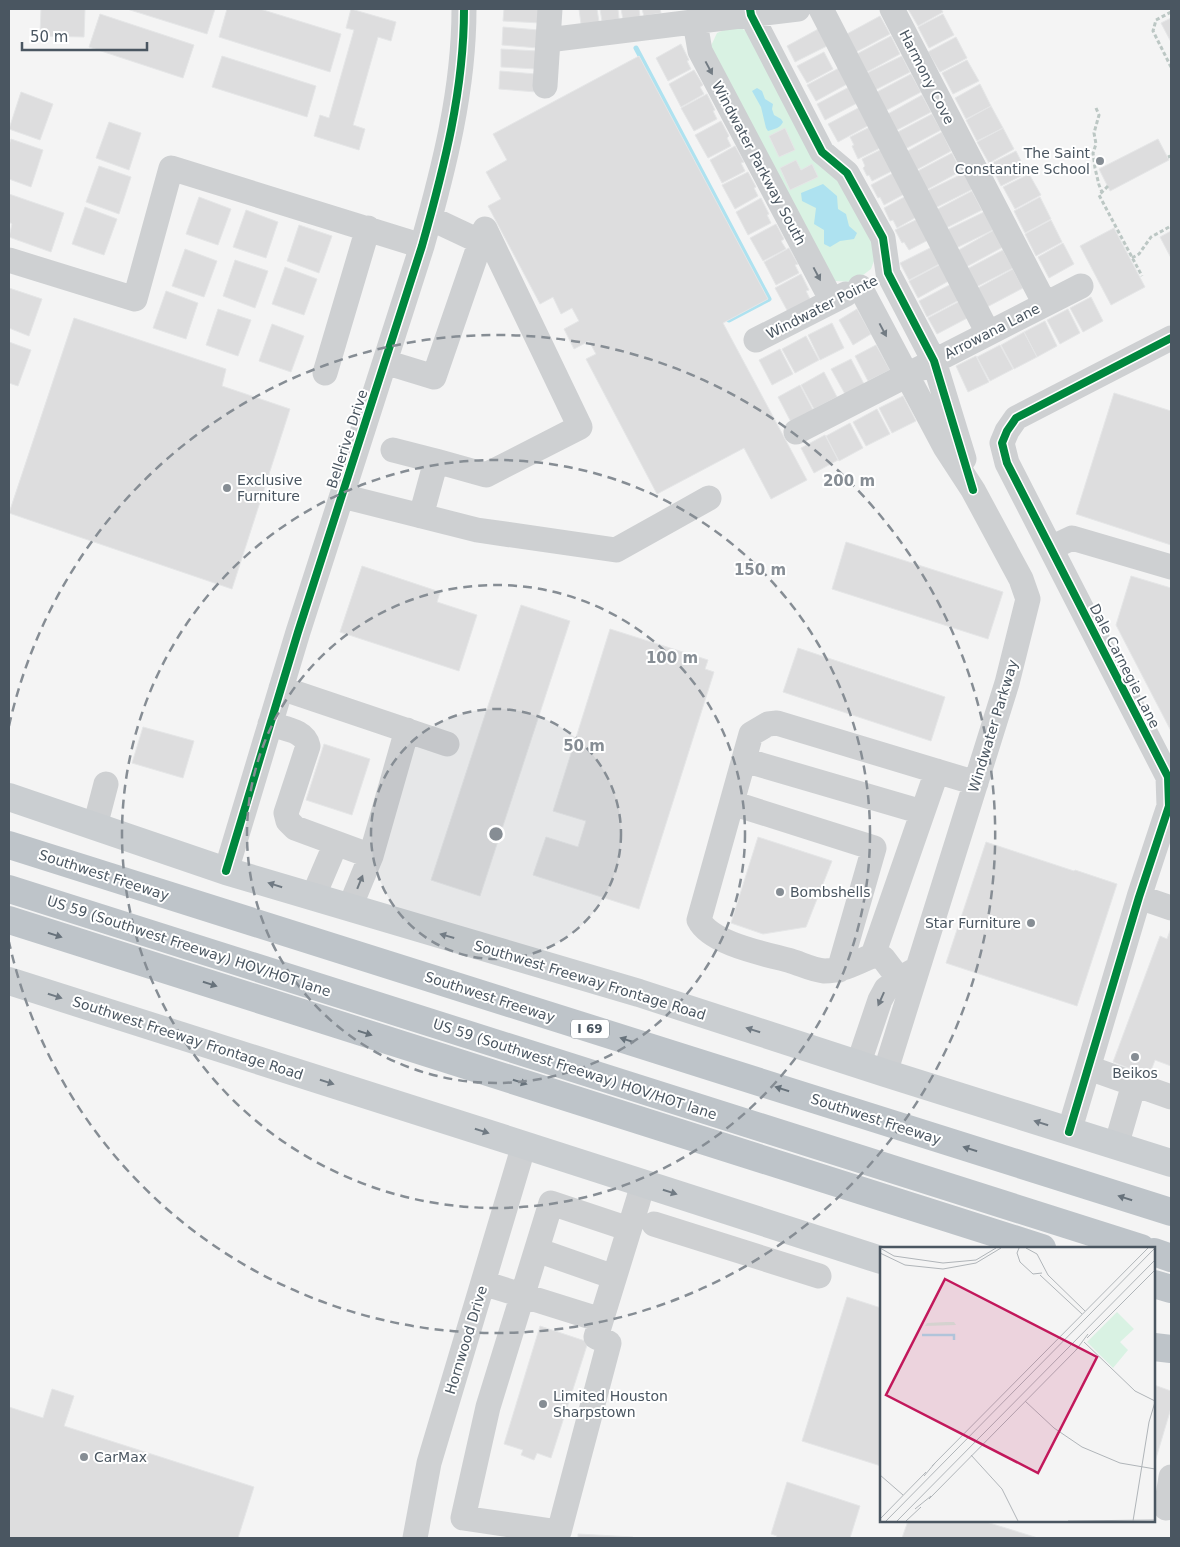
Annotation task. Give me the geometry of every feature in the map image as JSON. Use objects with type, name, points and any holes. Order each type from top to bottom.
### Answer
[{"type":"highway","name":"Southwest Freeway","points":[[9,845],[1171,1212]]},
{"type":"highway","name":"US 59 (Southwest Freeway) HOV/HOT lane","points":[[9,889],[1138,1247]]},
{"type":"highway","points":[[9,920],[1039,1247]]},
{"type":"highway","points":[[1155,1252],[1171,1258]]},
{"type":"highway","points":[[1155,1284],[1171,1289]]},
{"type":"highway","points":[[1155,1348],[1171,1350]]},
{"type":"main road","name":"Southwest Freeway Frontage Road","points":[[9,797],[226,871],[639,993],[885,1074],[1171,1163]]},
{"type":"main road","name":"Southwest Freeway Frontage Road","points":[[9,982],[524,1144],[880,1260]]},
{"type":"main road","points":[[1155,1348],[1171,1354]]},
{"type":"street","name":"Bellerive Drive","points":[[226,871],[281,688],[430,218],[451,134],[461,71],[464,9]]},
{"type":"street","points":[[545,86],[550,9]]},
{"type":"street","points":[[548,40],[695,22],[726,13],[798,9]]},
{"type":"street","points":[[821,9],[988,333]]},
{"type":"street","name":"Harmony Cove","points":[[892,9],[1045,304]]},
{"type":"street","name":"Windwater Parkway","points":[[751,12],[822,152],[847,173],[882,238],[888,273],[934,361],[973,490]]},
{"type":"street","name":"Windwater Parkway South","points":[[695,22],[700,51],[832,302]]},
{"type":"street","points":[[9,260],[135,298],[171,168],[422,246]]},
{"type":"street","points":[[430,218],[481,242]]},
{"type":"street","points":[[325,373],[368,228]]},
{"type":"street","points":[[384,362],[434,377],[485,229],[580,427],[486,476],[393,450]]},
{"type":"street","name":"Windwater Pointe","points":[[756,340],[888,273]]},
{"type":"street","name":"Arrowana Lane","points":[[796,432],[1081,286]]},
{"type":"street","name":"Windwater Parkway","points":[[860,287],[945,447],[973,490],[1021,579],[1028,599],[1007,683],[976,783],[908,974],[885,1074]]},
{"type":"street","name":"Dale Carnegie Lane","points":[[1069,1132],[1139,897],[1169,806],[1168,777],[1008,463],[1002,443],[1016,418],[1171,338]]},
{"type":"street","points":[[421,516],[436,461]]},
{"type":"street","points":[[342,496],[477,530],[616,550],[709,498]]},
{"type":"street","points":[[1051,548],[1072,538],[1171,567]]},
{"type":"street","points":[[281,688],[447,744]]},
{"type":"street","points":[[908,974],[874,954],[839,970],[822,971],[734,945],[712,934],[702,926],[699,920],[751,734],[768,724],[777,723],[976,783]]},
{"type":"street","points":[[270,724],[301,734],[307,740],[308,746],[286,813],[288,821],[295,828],[371,856]]},
{"type":"street","points":[[350,907],[371,856],[407,730]]},
{"type":"street","points":[[744,760],[922,812]]},
{"type":"street","points":[[873,955],[937,771]]},
{"type":"street","points":[[95,826],[106,784]]},
{"type":"street","points":[[732,803],[874,848],[839,970]]},
{"type":"street","points":[[313,897],[336,843]]},
{"type":"street","points":[[1139,897],[1171,908]]},
{"type":"street","name":"Windwater Parkway","points":[[858,1065],[880,1000],[886,989],[908,974]]},
{"type":"street","points":[[1089,1068],[1171,1097]]},
{"type":"street","points":[[1116,1146],[1134,1084]]},
{"type":"street","name":"Hornwood Drive","points":[[416,1538],[429,1463],[524,1144]]},
{"type":"street","points":[[629,1229],[551,1203],[488,1407],[463,1518],[559,1532],[609,1343],[596,1337],[614,1277],[629,1229],[643,1183]]},
{"type":"street","points":[[654,1224],[819,1276]]},
{"type":"street","points":[[537,1250],[614,1277]]},
{"type":"street","points":[[483,1282],[601,1320]]},
{"type":"street","points":[[1164,1509],[1171,1477]]},
{"type":"path","points":[[1171,12],[1156,20],[1153,31],[1171,67]]},
{"type":"path","points":[[1096,108],[1099,115],[1094,133],[1096,144],[1093,153],[1098,185],[1102,192]]},
{"type":"path","points":[[1108,186],[1099,195],[1142,276]]},
{"type":"path","points":[[1132,258],[1139,254],[1151,237],[1171,226]]},
{"type":"green space","points":[[729,28],[741,28],[751,34],[842,180],[873,246],[874,261],[871,269],[854,282],[835,281],[709,50],[717,33]]},
{"type":"water","points":[[757,88],[762,91],[765,99],[773,104],[774,115],[783,122],[777,128],[768,131],[766,128],[761,107],[752,91]]},
{"type":"water","points":[[823,184],[837,196],[838,209],[846,214],[849,226],[857,233],[854,239],[840,241],[830,247],[824,244],[824,230],[814,224],[816,208],[802,201],[801,193]]},
{"type":"building","points":[[41,9],[85,9],[84,37],[40,36]]},
{"type":"building","points":[[127,9],[215,9],[207,34]]},
{"type":"building","points":[[227,9],[260,9],[341,34],[330,72],[219,37]]},
{"type":"building","points":[[351,9],[396,22],[391,41],[378,37],[353,125],[365,129],[359,150],[314,136],[320,115],[329,118],[354,30],[346,28]]},
{"type":"building","points":[[504,9],[541,9],[540,23],[503,21]]},
{"type":"building","points":[[579,9],[597,9],[599,22],[581,24]]},
{"type":"building","points":[[600,9],[618,9],[619,19],[602,21]]},
{"type":"building","points":[[621,9],[639,9],[640,17],[623,19]]},
{"type":"building","points":[[642,9],[660,9],[661,13],[644,16]]},
{"type":"building","points":[[908,9],[941,9],[943,12],[918,26]]},
{"type":"building","points":[[100,14],[194,45],[183,78],[89,47]]},
{"type":"building","points":[[943,14],[954,35],[929,48],[918,27]]},
{"type":"building","points":[[880,16],[890,34],[854,53],[845,35]]},
{"type":"building","points":[[1171,18],[1171,42],[1161,23]]},
{"type":"building","points":[[503,27],[539,30],[538,48],[502,45]]},
{"type":"building","points":[[822,27],[831,44],[795,62],[787,46]]},
{"type":"building","points":[[891,36],[900,54],[865,73],[855,55]]},
{"type":"building","points":[[956,37],[967,58],[940,72],[928,52]]},
{"type":"building","points":[[681,44],[691,69],[668,81],[656,58]]},
{"type":"building","points":[[501,49],[538,51],[537,69],[501,67]]},
{"type":"building","points":[[824,52],[833,69],[807,83],[797,66]]},
{"type":"building","points":[[222,56],[316,86],[307,117],[212,87]]},
{"type":"building","points":[[639,56],[768,299],[723,323],[807,480],[771,499],[744,448],[657,494],[586,359],[596,354],[589,341],[574,349],[564,329],[579,321],[572,308],[561,314],[553,297],[540,304],[488,206],[501,199],[486,172],[507,160],[493,134]]},
{"type":"building","points":[[902,56],[910,72],[873,91],[865,74]]},
{"type":"building","points":[[967,60],[979,81],[953,94],[942,73]]},
{"type":"building","points":[[841,67],[849,83],[816,101],[807,85]]},
{"type":"building","points":[[694,70],[703,85],[700,87],[704,94],[681,107],[669,84]]},
{"type":"building","points":[[500,71],[536,74],[536,92],[499,89]]},
{"type":"building","points":[[911,74],[921,92],[885,111],[875,93]]},
{"type":"building","points":[[980,84],[991,106],[966,119],[955,98]]},
{"type":"building","points":[[853,85],[861,101],[825,120],[817,104]]},
{"type":"building","points":[[21,92],[53,104],[40,140],[9,129]]},
{"type":"building","points":[[707,94],[717,119],[694,131],[681,108]]},
{"type":"building","points":[[922,95],[931,112],[895,131],[886,115]]},
{"type":"building","points":[[862,106],[871,124],[838,142],[828,124]]},
{"type":"building","points":[[991,106],[1003,128],[977,141],[966,120]]},
{"type":"building","points":[[932,114],[941,130],[905,149],[896,133]]},
{"type":"building","points":[[721,121],[729,136],[727,138],[731,146],[708,158],[695,135]]},
{"type":"building","points":[[109,122],[141,133],[129,170],[96,158]]},
{"type":"building","points":[[874,125],[884,146],[858,159],[850,137]]},
{"type":"building","points":[[785,128],[795,150],[779,157],[769,136]]},
{"type":"building","points":[[1003,128],[1014,149],[989,163],[977,142]]},
{"type":"building","points":[[942,132],[951,151],[916,170],[906,152]]},
{"type":"building","points":[[11,139],[43,150],[31,187],[9,179],[9,145]]},
{"type":"building","points":[[1158,139],[1169,160],[1110,191],[1099,169]]},
{"type":"building","points":[[735,146],[744,162],[741,163],[745,171],[722,183],[710,160]]},
{"type":"building","points":[[886,147],[896,169],[872,181],[863,168],[865,166],[862,159]]},
{"type":"building","points":[[1016,151],[1027,173],[1001,186],[990,164]]},
{"type":"building","points":[[952,153],[961,171],[926,190],[916,172]]},
{"type":"building","points":[[796,160],[801,170],[812,164],[818,177],[790,190],[780,168]]},
{"type":"building","points":[[99,166],[131,177],[119,214],[86,202]]},
{"type":"building","points":[[897,171],[908,192],[884,205],[871,185]]},
{"type":"building","points":[[748,172],[756,187],[754,188],[758,196],[735,209],[722,185]]},
{"type":"building","points":[[964,173],[973,189],[935,208],[927,191]]},
{"type":"building","points":[[1029,174],[1041,195],[1015,209],[1003,187]]},
{"type":"building","points":[[972,191],[982,210],[946,228],[936,210]]},
{"type":"building","points":[[9,194],[64,213],[51,252],[9,237],[12,224],[9,222]]},
{"type":"building","points":[[910,194],[920,215],[897,228],[893,220],[890,221],[884,208]]},
{"type":"building","points":[[199,197],[231,209],[218,245],[186,234]]},
{"type":"building","points":[[1040,197],[1051,219],[1025,233],[1014,211]]},
{"type":"building","points":[[761,198],[771,223],[748,235],[736,212]]},
{"type":"building","points":[[85,207],[117,219],[104,255],[72,244]]},
{"type":"building","points":[[246,210],[278,222],[266,258],[233,247]]},
{"type":"building","points":[[984,212],[993,230],[956,248],[947,230]]},
{"type":"building","points":[[922,217],[932,238],[909,250],[904,242],[902,243],[895,230]]},
{"type":"building","points":[[1051,220],[1062,242],[1036,256],[1025,234]]},
{"type":"building","points":[[776,224],[784,239],[781,241],[786,249],[763,261],[750,238]]},
{"type":"building","points":[[299,225],[332,236],[319,273],[287,261]]},
{"type":"building","points":[[1114,228],[1145,287],[1111,305],[1080,246]]},
{"type":"building","points":[[994,230],[1003,247],[966,267],[957,251]]},
{"type":"building","points":[[1171,231],[1171,258],[1160,237]]},
{"type":"building","points":[[1063,243],[1074,264],[1049,278],[1038,257]]},
{"type":"building","points":[[936,245],[945,261],[909,280],[900,263]]},
{"type":"building","points":[[789,248],[798,264],[795,265],[799,273],[776,285],[764,262]]},
{"type":"building","points":[[185,249],[217,261],[204,297],[172,286]]},
{"type":"building","points":[[1003,250],[1013,268],[976,287],[967,269]]},
{"type":"building","points":[[235,260],[268,271],[255,308],[223,296]]},
{"type":"building","points":[[945,262],[954,278],[918,298],[909,281]]},
{"type":"building","points":[[285,267],[317,279],[304,315],[272,304]]},
{"type":"building","points":[[1013,269],[1023,288],[987,307],[978,288]]},
{"type":"building","points":[[801,274],[809,290],[806,291],[810,299],[788,312],[775,288]]},
{"type":"building","points":[[955,282],[963,298],[927,317],[919,301]]},
{"type":"building","points":[[9,288],[42,299],[29,336],[9,328]]},
{"type":"building","points":[[166,291],[198,303],[186,339],[153,328]]},
{"type":"building","points":[[1091,297],[1103,321],[1083,332],[1070,308]]},
{"type":"building","points":[[964,299],[973,315],[937,334],[928,318]]},
{"type":"building","points":[[218,309],[251,320],[238,356],[206,345]]},
{"type":"building","points":[[857,309],[871,334],[853,345],[839,320]]},
{"type":"building","points":[[1068,309],[1080,333],[1060,344],[1047,320]]},
{"type":"building","points":[[74,318],[226,369],[222,386],[290,409],[232,589],[9,513]]},
{"type":"building","points":[[1045,321],[1057,346],[1037,357],[1024,332]]},
{"type":"building","points":[[832,323],[844,348],[820,360],[808,335]]},
{"type":"building","points":[[272,324],[304,336],[291,372],[259,361]]},
{"type":"building","points":[[1024,332],[1037,357],[1014,369],[1001,345]]},
{"type":"building","points":[[806,336],[819,360],[795,373],[782,349]]},
{"type":"building","points":[[9,342],[31,350],[18,386],[9,383]]},
{"type":"building","points":[[876,345],[890,370],[868,381],[855,356]]},
{"type":"building","points":[[1000,345],[1013,369],[990,381],[977,357]]},
{"type":"building","points":[[780,349],[793,374],[772,385],[759,360]]},
{"type":"building","points":[[976,356],[989,382],[968,392],[956,366]]},
{"type":"building","points":[[851,359],[864,384],[845,394],[831,369]]},
{"type":"building","points":[[824,372],[837,397],[814,409],[801,385]]},
{"type":"building","points":[[800,385],[813,410],[791,422],[778,397]]},
{"type":"building","points":[[1114,393],[1171,411],[1171,545],[1076,514]]},
{"type":"building","points":[[903,396],[916,421],[892,433],[879,408]]},
{"type":"building","points":[[877,409],[890,434],[866,446],[853,422]]},
{"type":"building","points":[[850,423],[863,448],[839,461],[826,436]]},
{"type":"building","points":[[825,435],[838,460],[814,473],[801,448]]},
{"type":"building","points":[[846,542],[1003,592],[988,639],[832,589]]},
{"type":"building","points":[[362,566],[440,592],[437,602],[477,615],[459,671],[340,632]]},
{"type":"building","points":[[1131,576],[1171,588],[1171,731],[1116,625]]},
{"type":"building","points":[[521,605],[570,621],[480,896],[431,880]]},
{"type":"building","points":[[610,629],[708,660],[705,669],[714,672],[639,909],[533,875],[546,837],[578,847],[586,821],[553,811]]},
{"type":"building","points":[[798,648],[945,697],[931,741],[783,692]]},
{"type":"building","points":[[143,727],[194,741],[183,778],[132,763]]},
{"type":"building","points":[[324,744],[370,759],[352,815],[306,800]]},
{"type":"building","name":"Bombshells","points":[[758,837],[832,861],[806,927],[763,934],[731,923]]},
{"type":"building","name":"Star Furniture","points":[[986,842],[1117,884],[1077,1006],[946,963]]},
{"type":"building","points":[[1171,928],[1171,1066],[1155,1060],[1149,1076],[1113,1062],[1160,936],[1167,939]]},
{"type":"building","points":[[847,1297],[880,1308],[880,1466],[802,1441]]},
{"type":"building","points":[[540,1326],[588,1342],[551,1458],[537,1453],[534,1460],[521,1455],[523,1450],[504,1444]]},
{"type":"building","points":[[1155,1385],[1171,1391],[1171,1408],[1155,1462]]},
{"type":"building","name":"CarMax","points":[[52,1389],[74,1396],[64,1426],[254,1487],[238,1538],[9,1538],[9,1407],[43,1418]]},
{"type":"building","points":[[787,1482],[860,1506],[850,1538],[776,1538],[777,1536],[771,1534]]},
{"type":"building","points":[[908,1522],[986,1522],[1038,1538],[902,1538]]},
{"type":"building","points":[[578,1534],[633,1537],[633,1538],[578,1538]]},
{"type":"waterway","points":[[636,48],[769,299],[729,320]]},
{"type":"cycle path","points":[[226,871],[298,632],[422,246],[445,158],[457,99],[461,69],[464,9]]},
{"type":"cycle path","points":[[750,9],[751,15],[822,152],[847,173],[883,238],[888,273],[934,361],[973,490]]},
{"type":"cycle path","points":[[1069,1132],[1139,897],[1169,806],[1168,777],[1007,463],[1002,443],[1007,431],[1016,418],[1171,338]]},
{"type":"place","name":"The Saint Constantine School","points":[[1100,161]]},
{"type":"place","name":"Exclusive Furniture","points":[[227,488]]},
{"type":"place","name":"Bombshells","points":[[780,892]]},
{"type":"place","name":"Star Furniture","points":[[1031,923]]},
{"type":"place","name":"Beikos","points":[[1135,1057]]},
{"type":"place","name":"Limited Houston Sharpstown","points":[[543,1404]]},
{"type":"place","name":"CarMax","points":[[84,1457]]}]
